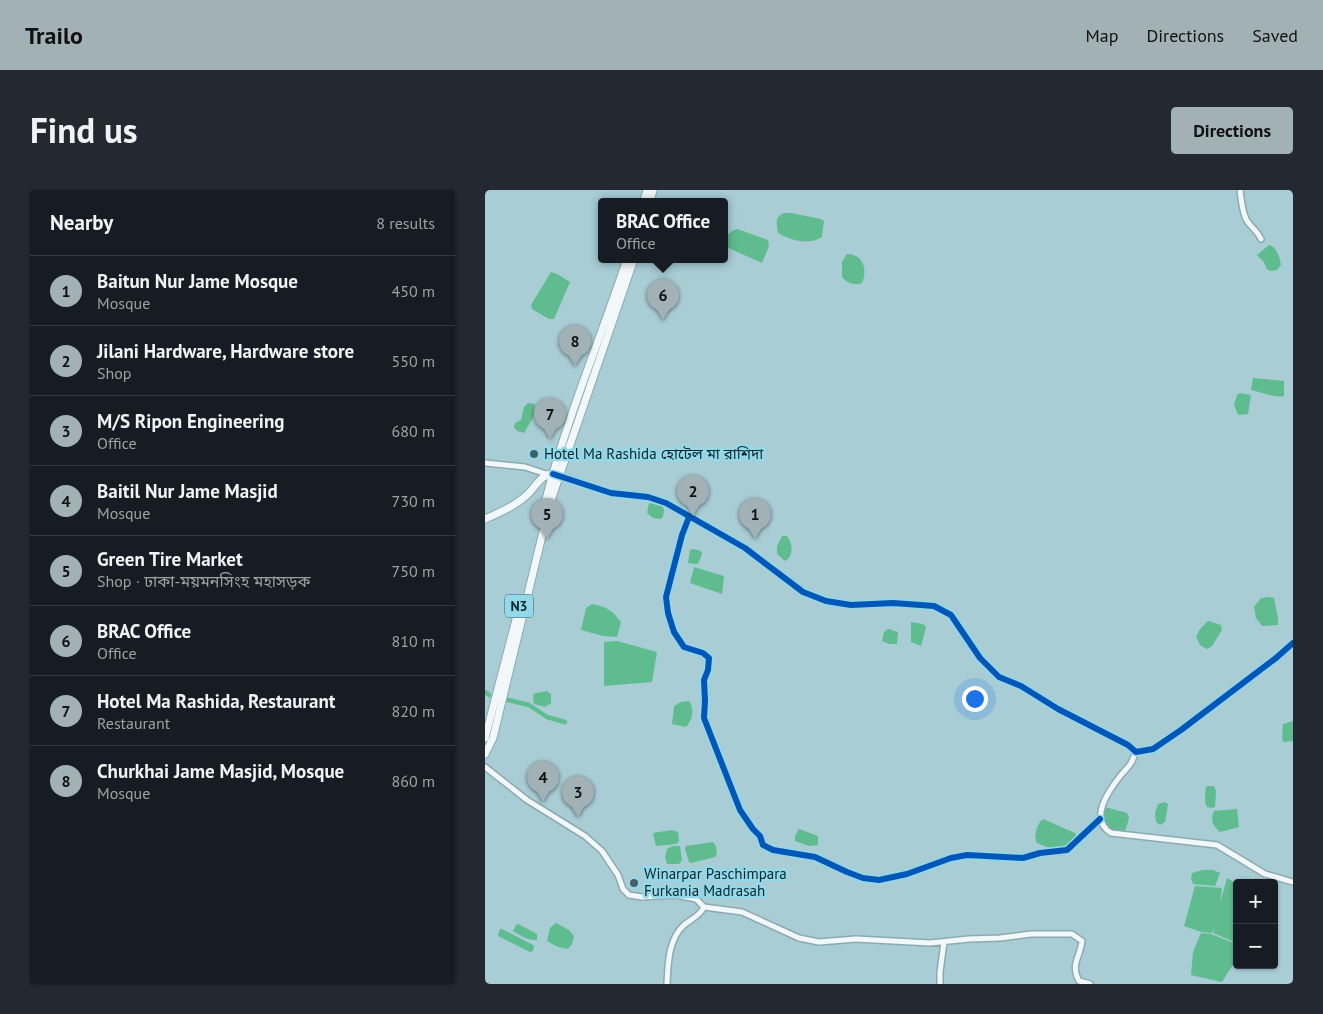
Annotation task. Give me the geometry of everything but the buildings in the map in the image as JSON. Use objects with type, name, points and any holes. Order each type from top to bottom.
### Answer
[{"type":"highway","name":"N3","points":[[485,737],[552,474],[626,263]]},
{"type":"highway","name":"N3","points":[[485,754],[493,738],[550,503],[552,474],[632,263]]},
{"type":"highway","points":[[485,520],[512,507],[552,474]]},
{"type":"street","points":[[1240,190],[1242,208],[1247,221],[1257,232],[1261,240]]},
{"type":"street","points":[[485,463],[525,467],[611,493],[649,497],[666,503],[745,548],[803,592],[826,601],[851,605],[893,603],[934,606],[951,615],[980,658],[999,677],[1021,686],[1058,710],[1128,745],[1136,752]]},
{"type":"street","points":[[689,517],[682,535],[666,597],[668,613],[674,632],[684,647],[703,653],[709,658],[708,670],[704,680],[704,718],[741,810],[753,829],[760,836],[763,845],[773,850],[815,857],[863,878],[879,880],[907,874],[951,858],[967,855],[1023,858],[1040,853],[1067,850],[1100,820]]},
{"type":"street","points":[[1136,752],[1153,749],[1181,730],[1293,643]]},
{"type":"street","points":[[1136,752],[1131,763],[1119,777],[1105,800],[1101,810],[1100,820],[1102,825],[1111,833],[1217,845],[1265,874],[1293,882]]},
{"type":"street","points":[[485,768],[527,800],[585,836],[602,851],[618,875],[623,889],[629,896],[676,895],[696,899],[703,907],[742,912],[799,938],[819,942],[855,938],[930,943],[1031,934],[1072,934],[1082,941],[1081,952],[1075,962],[1074,971],[1079,980],[1090,984]]},
{"type":"street","points":[[667,984],[672,944],[681,928],[699,915],[703,907]]},
{"type":"street","points":[[940,984],[944,942]]},
{"type":"shaded area","points":[[784,213],[821,219],[824,221],[822,237],[805,242],[788,238],[778,233],[777,219]]},
{"type":"shaded area","points":[[737,229],[768,240],[769,246],[762,263],[728,248],[728,234]]},
{"type":"shaded area","points":[[1269,245],[1276,250],[1279,256],[1281,265],[1277,270],[1270,271],[1266,268],[1264,262],[1257,255]]},
{"type":"shaded area","points":[[847,254],[857,257],[863,263],[864,278],[862,283],[851,283],[842,277],[842,262]]},
{"type":"shaded area","points":[[551,272],[570,282],[554,319],[549,319],[532,309],[531,305]]},
{"type":"shaded area","points":[[1253,378],[1284,381],[1284,396],[1272,396],[1251,390]]},
{"type":"shaded area","points":[[1240,393],[1251,395],[1248,414],[1238,415],[1234,405],[1237,395]]},
{"type":"shaded area","points":[[528,403],[535,404],[533,418],[524,433],[517,431],[514,427],[515,423],[521,420],[524,407]]},
{"type":"shaded area","points":[[649,503],[662,506],[664,510],[663,517],[660,519],[653,518],[647,513]]},
{"type":"shaded area","points":[[782,536],[787,536],[791,546],[790,556],[785,561],[777,554],[777,546]]},
{"type":"shaded area","points":[[690,550],[701,551],[702,554],[698,564],[688,563]]},
{"type":"shaded area","points":[[694,567],[724,576],[722,594],[690,583]]},
{"type":"shaded area","points":[[1261,598],[1274,598],[1278,625],[1262,626],[1256,618],[1254,607]]},
{"type":"shaded area","points":[[592,604],[609,610],[621,622],[617,637],[603,636],[581,630],[586,608]]},
{"type":"shaded area","points":[[1208,621],[1221,625],[1222,630],[1212,646],[1207,649],[1200,645],[1196,637],[1200,629]]},
{"type":"shaded area","points":[[911,622],[923,624],[926,627],[921,646],[911,642]]},
{"type":"shaded area","points":[[888,629],[898,632],[897,644],[889,644],[882,641],[884,632]]},
{"type":"shaded area","points":[[617,641],[657,652],[652,682],[604,686],[604,642]]},
{"type":"shaded area","points":[[547,691],[551,694],[551,703],[545,707],[534,704],[533,694]]},
{"type":"shaded area","points":[[689,701],[692,711],[691,718],[686,727],[672,724],[674,706],[681,702]]},
{"type":"shaded area","points":[[1293,721],[1293,741],[1283,742],[1283,724]]},
{"type":"shaded area","points":[[1214,786],[1216,791],[1215,807],[1212,808],[1207,807],[1205,802],[1206,787]]},
{"type":"shaded area","points":[[1165,802],[1168,804],[1165,822],[1160,825],[1156,822],[1155,813],[1158,804]]},
{"type":"shaded area","points":[[1103,808],[1127,813],[1129,818],[1125,832],[1113,832],[1103,825]]},
{"type":"shaded area","points":[[1237,809],[1239,827],[1220,832],[1213,823],[1214,811]]},
{"type":"shaded area","points":[[1043,819],[1076,835],[1064,848],[1055,849],[1037,843],[1035,837],[1036,830]]},
{"type":"shaded area","points":[[799,829],[818,836],[818,845],[809,846],[795,841],[795,836]]},
{"type":"shaded area","points":[[672,830],[678,832],[679,841],[676,844],[656,846],[653,833]]},
{"type":"shaded area","points":[[713,842],[717,850],[715,857],[689,862],[685,849],[686,846]]},
{"type":"shaded area","points":[[673,846],[680,846],[682,860],[679,864],[667,864],[665,857],[667,849]]},
{"type":"shaded area","points":[[1213,870],[1220,873],[1215,886],[1193,884],[1192,873]]},
{"type":"shaded area","points":[[1227,878],[1233,882],[1233,942],[1213,933],[1214,926],[1212,933],[1201,932],[1184,926],[1195,886],[1222,888],[1220,903]]},
{"type":"shaded area","points":[[556,923],[569,930],[574,936],[572,944],[568,949],[558,947],[547,941],[550,928]]},
{"type":"shaded area","points":[[518,924],[537,934],[537,940],[527,939],[513,931]]},
{"type":"shaded area","points":[[500,929],[533,945],[533,951],[530,952],[498,936]]},
{"type":"shaded area","points":[[1201,933],[1211,934],[1233,943],[1233,965],[1222,982],[1191,975],[1193,952]]},
{"type":"waterway","points":[[485,692],[489,695]]},
{"type":"waterway","points":[[508,700],[529,705],[547,717],[565,722]]},
{"type":"cycle path","points":[[553,474],[611,493],[648,497],[666,503],[745,548],[803,592],[826,601],[851,605],[893,603],[934,606],[951,615],[980,658],[999,677],[1021,686],[1058,709],[1128,745],[1136,752],[1153,749],[1181,730],[1293,643]]},
{"type":"cycle path","points":[[689,517],[682,535],[666,597],[668,613],[674,632],[684,647],[703,653],[709,658],[708,670],[704,680],[704,718],[740,810],[760,836],[763,845],[773,850],[815,857],[863,878],[879,880],[907,874],[951,858],[967,855],[1023,858],[1040,853],[1067,850],[1100,819]]},
{"type":"place","name":"BRAC Office","points":[[663,320]]},
{"type":"place","name":"Churkhai Jame Masjid, Mosque","points":[[575,366]]},
{"type":"place","name":"Hotel Ma Rashida, Restaurant","points":[[550,439]]},
{"type":"place","name":"Hotel Ma Rashida হোটেল মা রাশিদা","points":[[534,454]]},
{"type":"place","name":"Jilani Hardware, Hardware store","points":[[693,516]]},
{"type":"place","name":"Green Tire Market","points":[[547,539]]},
{"type":"place","name":"Baitun Nur Jame Mosque","points":[[755,539]]},
{"type":"place","name":"Baitil Nur Jame Masjid","points":[[543,802]]},
{"type":"place","name":"M/S Ripon Engineering","points":[[578,817]]},
{"type":"place","name":"Winarpar Paschimpara Furkania Madrasah","points":[[634,883]]}]
